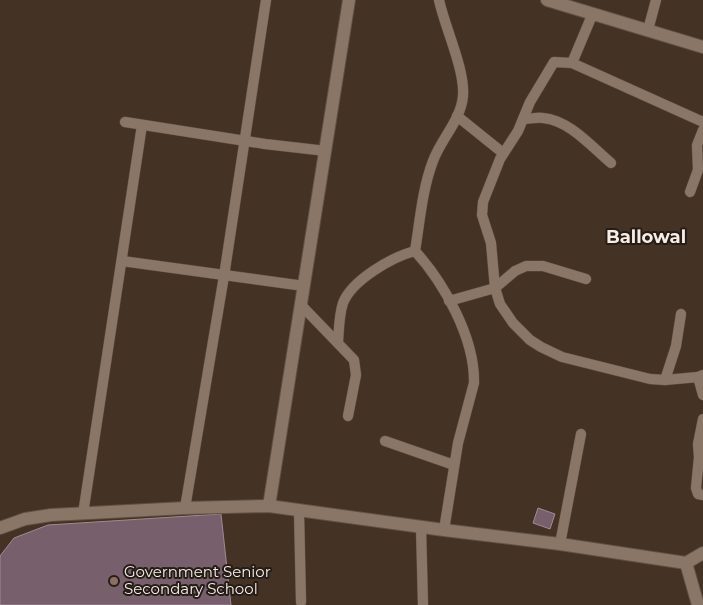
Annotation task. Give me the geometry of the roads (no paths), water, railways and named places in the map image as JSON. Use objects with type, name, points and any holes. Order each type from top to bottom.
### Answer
[{"type":"street","points":[[185,508],[246,141],[266,0]]},
{"type":"street","points":[[269,506],[349,0]]},
{"type":"street","points":[[439,0],[463,85],[462,105],[434,160],[424,190],[415,251],[449,301],[468,343],[474,372],[474,383],[454,466],[444,530]]},
{"type":"street","points":[[546,0],[586,8],[703,47]]},
{"type":"street","points":[[648,30],[656,0]]},
{"type":"street","points":[[572,63],[586,8]]},
{"type":"street","points":[[703,122],[572,63],[559,61],[553,63],[530,102],[518,131],[503,153],[482,206],[483,219],[492,248],[495,288],[500,304],[513,323],[541,347],[562,357],[582,363],[650,379],[665,380],[700,376],[703,395]]},
{"type":"street","points":[[457,116],[503,153]]},
{"type":"street","points":[[523,119],[544,118],[570,128],[611,164]]},
{"type":"street","points":[[125,122],[246,141],[326,151]]},
{"type":"street","points":[[83,514],[142,125]]},
{"type":"street","points":[[690,192],[698,170],[697,145],[703,130]]},
{"type":"street","points":[[338,342],[343,303],[352,288],[399,255],[415,251]]},
{"type":"street","points":[[122,261],[304,286]]},
{"type":"street","points":[[449,301],[495,288],[514,271],[526,266],[543,266],[586,279]]},
{"type":"street","points":[[301,305],[352,356],[356,369],[348,416]]},
{"type":"street","points":[[665,380],[676,346],[681,314]]},
{"type":"street","points":[[703,419],[698,444],[699,457],[696,488],[698,494],[703,495]]},
{"type":"street","points":[[560,544],[580,434]]},
{"type":"street","points":[[385,441],[454,466]]},
{"type":"street","points":[[0,528],[25,518],[185,508],[269,506],[560,544],[686,564],[703,553]]},
{"type":"street","points":[[299,511],[301,602]]},
{"type":"street","points":[[421,527],[423,605]]},
{"type":"street","points":[[686,564],[698,605]]},
{"type":"place","name":"Government Senior Secondary School","points":[[114,581]]},
{"type":"district","name":"Ballowal","points":[[646,237]]}]
